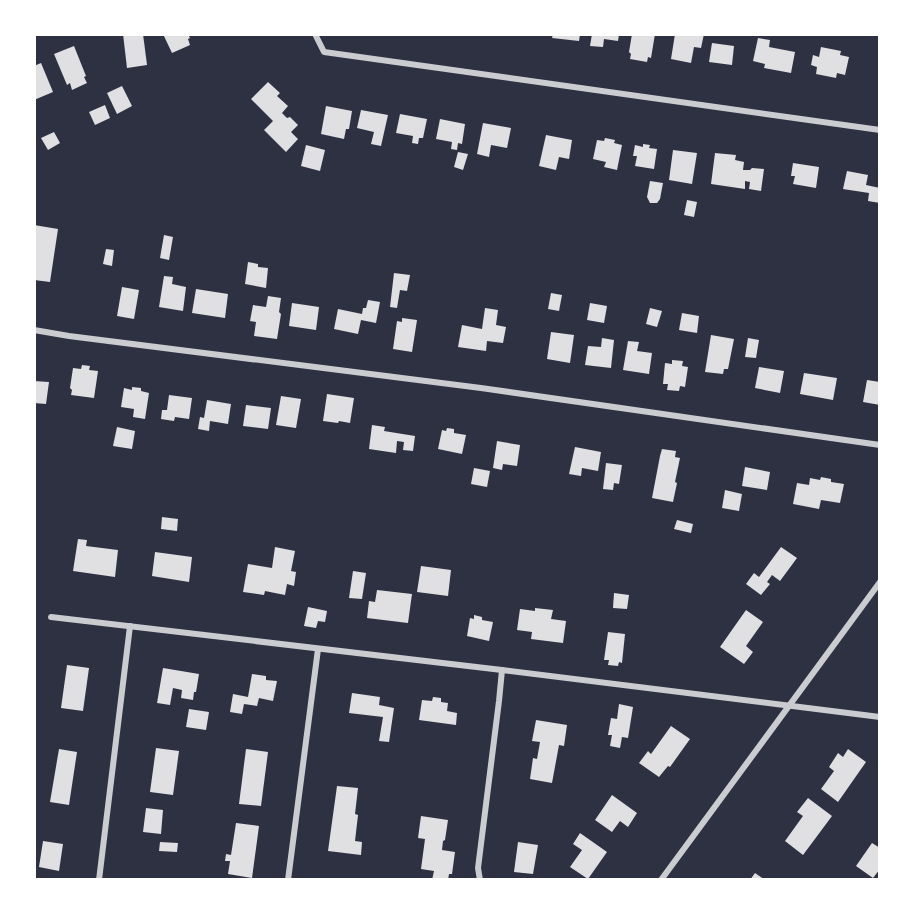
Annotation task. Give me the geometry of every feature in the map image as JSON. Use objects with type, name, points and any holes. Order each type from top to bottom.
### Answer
[{"type":"street","points":[[315,34],[324,52],[879,130]]},
{"type":"street","points":[[34,330],[481,388],[879,445]]},
{"type":"street","points":[[661,879],[879,582]]},
{"type":"street","points":[[51,617],[879,717]]},
{"type":"street","points":[[99,879],[130,626]]},
{"type":"street","points":[[288,879],[318,649]]},
{"type":"street","points":[[480,879],[478,868],[502,670]]},
{"type":"building","points":[[123,34],[143,34],[147,65],[127,68]]},
{"type":"building","points":[[163,34],[188,34],[190,45],[172,53]]},
{"type":"building","points":[[553,34],[580,34],[579,41],[552,38]]},
{"type":"building","points":[[592,34],[619,34],[618,41],[604,39],[603,47],[590,46]]},
{"type":"building","points":[[632,34],[655,34],[651,58],[648,57],[647,62],[630,59]]},
{"type":"building","points":[[675,34],[704,34],[701,48],[694,47],[691,63],[671,59]]},
{"type":"building","points":[[758,38],[770,40],[769,47],[795,52],[791,73],[764,68],[765,64],[753,61]]},
{"type":"building","points":[[712,43],[734,46],[732,65],[709,62]]},
{"type":"building","points":[[74,46],[87,83],[72,90],[70,83],[67,85],[54,54]]},
{"type":"building","points":[[821,47],[841,51],[840,55],[849,57],[845,75],[837,73],[836,78],[816,74],[817,67],[811,65],[813,55],[819,57]]},
{"type":"building","points":[[41,63],[53,92],[34,100],[34,66]]},
{"type":"building","points":[[268,82],[280,93],[277,96],[288,106],[282,113],[298,125],[291,132],[298,139],[286,152],[264,130],[273,121],[251,99]]},
{"type":"building","points":[[122,86],[132,106],[117,114],[107,93]]},
{"type":"building","points":[[105,105],[110,118],[95,125],[89,112]]},
{"type":"building","points":[[326,106],[352,111],[349,129],[346,129],[344,139],[321,134]]},
{"type":"building","points":[[361,110],[388,115],[381,146],[371,144],[374,132],[357,128]]},
{"type":"building","points":[[400,114],[427,119],[423,138],[419,138],[418,144],[412,143],[413,136],[396,133]]},
{"type":"building","points":[[440,119],[465,124],[462,144],[458,143],[457,150],[451,149],[452,142],[436,139]]},
{"type":"building","points":[[483,123],[511,128],[507,148],[491,145],[489,157],[477,154]]},
{"type":"building","points":[[54,132],[60,143],[48,150],[41,138]]},
{"type":"building","points":[[546,135],[572,140],[569,159],[559,157],[556,170],[539,166]]},
{"type":"building","points":[[605,138],[615,140],[614,143],[622,145],[617,170],[604,167],[606,162],[593,159],[597,140],[604,141]]},
{"type":"building","points":[[643,144],[657,149],[654,169],[635,166],[637,156],[633,156],[635,145],[643,147]]},
{"type":"building","points":[[306,145],[325,150],[320,171],[301,166]]},
{"type":"building","points":[[673,150],[697,153],[692,184],[669,180]]},
{"type":"building","points":[[458,152],[468,154],[463,170],[454,167]]},
{"type":"building","points":[[715,153],[736,155],[735,160],[744,162],[743,170],[764,169],[761,191],[749,189],[750,182],[745,181],[745,189],[711,184]]},
{"type":"building","points":[[793,163],[819,167],[816,188],[793,184],[795,176],[791,176]]},
{"type":"building","points":[[847,171],[868,175],[866,185],[880,188],[880,203],[868,201],[869,193],[843,189]]},
{"type":"building","points":[[650,181],[663,183],[657,203],[650,203],[647,197]]},
{"type":"building","points":[[687,200],[697,202],[694,217],[684,215]]},
{"type":"building","points":[[34,225],[58,229],[50,282],[34,280]]},
{"type":"building","points":[[164,235],[173,237],[169,260],[160,258]]},
{"type":"building","points":[[106,249],[114,250],[112,266],[103,264]]},
{"type":"building","points":[[248,262],[258,264],[258,267],[268,268],[266,288],[245,284]]},
{"type":"building","points":[[394,273],[410,275],[407,291],[400,290],[397,308],[390,307]]},
{"type":"building","points":[[164,276],[173,277],[172,284],[186,287],[183,311],[159,307]]},
{"type":"building","points":[[122,287],[139,290],[134,319],[117,316]]},
{"type":"building","points":[[196,289],[228,294],[225,318],[192,313]]},
{"type":"building","points":[[551,293],[562,295],[559,311],[548,309]]},
{"type":"building","points":[[268,296],[281,298],[277,339],[254,336],[256,322],[250,321],[253,305],[266,307]]},
{"type":"building","points":[[368,300],[380,302],[376,323],[361,320],[358,334],[334,329],[338,309],[362,314]]},
{"type":"building","points":[[292,303],[319,307],[316,330],[289,326]]},
{"type":"building","points":[[590,303],[607,306],[604,323],[587,320]]},
{"type":"building","points":[[485,308],[498,310],[496,325],[506,327],[503,343],[487,341],[486,351],[458,347],[462,325],[482,329]]},
{"type":"building","points":[[650,308],[662,311],[657,327],[646,324]]},
{"type":"building","points":[[682,313],[699,316],[697,333],[679,330]]},
{"type":"building","points":[[402,318],[417,320],[412,352],[393,349],[397,321],[402,322]]},
{"type":"building","points":[[551,332],[574,335],[570,363],[547,359]]},
{"type":"building","points":[[711,335],[734,339],[728,369],[724,369],[723,374],[705,372]]},
{"type":"building","points":[[602,338],[614,340],[611,368],[585,365],[588,346],[601,347]]},
{"type":"building","points":[[748,338],[759,340],[756,358],[745,357]]},
{"type":"building","points":[[628,341],[639,342],[637,351],[652,353],[649,374],[623,370]]},
{"type":"building","points":[[672,360],[683,361],[682,366],[688,367],[685,387],[680,386],[679,391],[667,390],[668,384],[663,384],[665,363],[672,364]]},
{"type":"building","points":[[82,365],[90,366],[89,370],[98,371],[94,398],[71,395],[73,368],[81,369]]},
{"type":"building","points":[[759,367],[784,371],[780,393],[755,388]]},
{"type":"building","points":[[804,373],[837,378],[833,400],[800,394]]},
{"type":"building","points":[[867,380],[880,382],[880,405],[863,402]]},
{"type":"building","points":[[34,381],[49,382],[46,404],[34,403]]},
{"type":"building","points":[[132,387],[141,388],[141,391],[149,393],[145,419],[133,417],[134,409],[121,407],[124,388],[132,390]]},
{"type":"building","points":[[327,394],[354,398],[350,423],[323,421]]},
{"type":"building","points":[[169,395],[192,398],[189,419],[175,417],[174,421],[161,419],[162,410],[167,410]]},
{"type":"building","points":[[281,396],[301,399],[296,428],[276,425]]},
{"type":"building","points":[[207,400],[231,404],[228,424],[210,421],[209,431],[198,429],[200,417],[204,418]]},
{"type":"building","points":[[246,405],[271,408],[268,429],[243,426]]},
{"type":"building","points":[[372,425],[385,427],[384,431],[415,436],[413,451],[403,450],[404,442],[397,441],[396,453],[369,449]]},
{"type":"building","points":[[117,427],[135,431],[132,449],[113,446]]},
{"type":"building","points":[[447,428],[454,429],[454,433],[466,435],[462,454],[438,449],[442,430],[446,431]]},
{"type":"building","points":[[497,441],[520,445],[517,466],[503,464],[502,470],[493,468]]},
{"type":"building","points":[[575,447],[601,452],[598,471],[582,468],[581,476],[569,474]]},
{"type":"building","points":[[662,449],[676,451],[675,457],[680,458],[673,502],[652,498]]},
{"type":"building","points":[[606,463],[622,465],[619,484],[614,483],[613,490],[603,489]]},
{"type":"building","points":[[745,467],[770,472],[767,490],[742,486]]},
{"type":"building","points":[[474,468],[490,471],[487,487],[471,484]]},
{"type":"building","points":[[821,477],[831,479],[831,482],[844,484],[840,503],[821,500],[819,509],[793,504],[797,483],[809,485],[810,478],[820,480]]},
{"type":"building","points":[[725,490],[742,494],[739,511],[722,508]]},
{"type":"building","points":[[162,517],[178,519],[177,531],[161,529]]},
{"type":"building","points":[[677,520],[693,524],[691,533],[674,529]]},
{"type":"building","points":[[78,539],[87,540],[86,546],[118,550],[115,577],[73,571]]},
{"type":"building","points":[[275,547],[295,551],[291,571],[296,572],[294,586],[287,584],[285,595],[265,591],[264,595],[243,592],[248,564],[272,568]]},
{"type":"building","points":[[781,547],[797,558],[780,581],[772,575],[767,582],[770,584],[761,595],[746,584],[754,573],[759,577]]},
{"type":"building","points":[[155,552],[192,557],[189,582],[152,576]]},
{"type":"building","points":[[421,566],[451,570],[448,596],[417,592]]},
{"type":"building","points":[[353,571],[366,573],[362,599],[349,598]]},
{"type":"building","points":[[377,590],[412,594],[408,623],[367,618],[369,601],[375,602]]},
{"type":"building","points":[[614,593],[629,595],[627,609],[613,608]]},
{"type":"building","points":[[308,607],[327,611],[325,622],[318,621],[316,628],[304,626]]},
{"type":"building","points":[[535,608],[553,610],[551,619],[566,621],[563,643],[531,639],[532,632],[517,630],[520,609],[535,611]]},
{"type":"building","points":[[746,610],[763,622],[746,646],[753,652],[744,664],[720,647]]},
{"type":"building","points":[[474,615],[482,617],[482,620],[493,622],[489,641],[467,636],[470,618],[474,619]]},
{"type":"building","points":[[608,632],[625,634],[622,663],[619,662],[618,666],[608,665],[609,660],[604,660]]},
{"type":"building","points":[[67,665],[89,668],[83,711],[61,708]]},
{"type":"building","points":[[163,668],[199,674],[193,700],[181,698],[182,690],[173,688],[170,705],[157,703]]},
{"type":"building","points":[[252,674],[266,676],[266,680],[277,681],[273,701],[259,698],[257,706],[244,704],[242,714],[230,712],[233,694],[248,697]]},
{"type":"building","points":[[352,693],[380,697],[379,705],[394,708],[389,742],[379,741],[383,717],[349,713]]},
{"type":"building","points":[[433,697],[441,698],[441,702],[448,703],[447,711],[457,713],[456,725],[419,720],[422,700],[432,701]]},
{"type":"building","points":[[619,704],[633,707],[628,738],[622,737],[620,748],[610,746],[612,735],[608,735],[611,718],[617,719]]},
{"type":"building","points":[[189,709],[209,712],[206,730],[186,727]]},
{"type":"building","points":[[536,720],[567,725],[564,746],[559,745],[552,783],[530,779],[533,758],[537,759],[540,742],[532,741]]},
{"type":"building","points":[[671,726],[690,739],[670,767],[668,766],[659,777],[639,763],[648,751],[651,754]]},
{"type":"building","points":[[156,748],[179,751],[173,795],[150,792]]},
{"type":"building","points":[[59,749],[77,752],[69,805],[50,802]]},
{"type":"building","points":[[246,749],[268,752],[261,806],[239,804]]},
{"type":"building","points":[[848,749],[866,762],[838,802],[821,789],[834,771],[829,767],[838,753],[843,757]]},
{"type":"building","points":[[337,786],[358,788],[355,841],[362,842],[361,855],[328,851]]},
{"type":"building","points":[[612,795],[637,813],[628,827],[620,821],[612,832],[595,820]]},
{"type":"building","points":[[808,798],[832,816],[803,855],[785,841],[803,816],[797,812]]},
{"type":"building","points":[[146,808],[163,810],[161,834],[143,832]]},
{"type":"building","points":[[421,816],[448,820],[442,850],[455,852],[452,874],[449,874],[448,880],[432,880],[434,871],[421,869],[425,839],[418,838]]},
{"type":"building","points":[[236,823],[259,826],[252,878],[228,874],[230,861],[225,861],[226,854],[231,855]]},
{"type":"building","points":[[580,833],[607,852],[588,879],[570,867],[582,850],[573,844]]},
{"type":"building","points":[[43,841],[63,844],[59,871],[39,867]]},
{"type":"building","points":[[160,842],[178,843],[177,852],[159,851]]},
{"type":"building","points":[[518,842],[538,845],[533,874],[514,872]]},
{"type":"building","points":[[872,843],[880,848],[880,869],[873,878],[856,866]]},
{"type":"building","points":[[755,873],[765,880],[750,880]]}]
